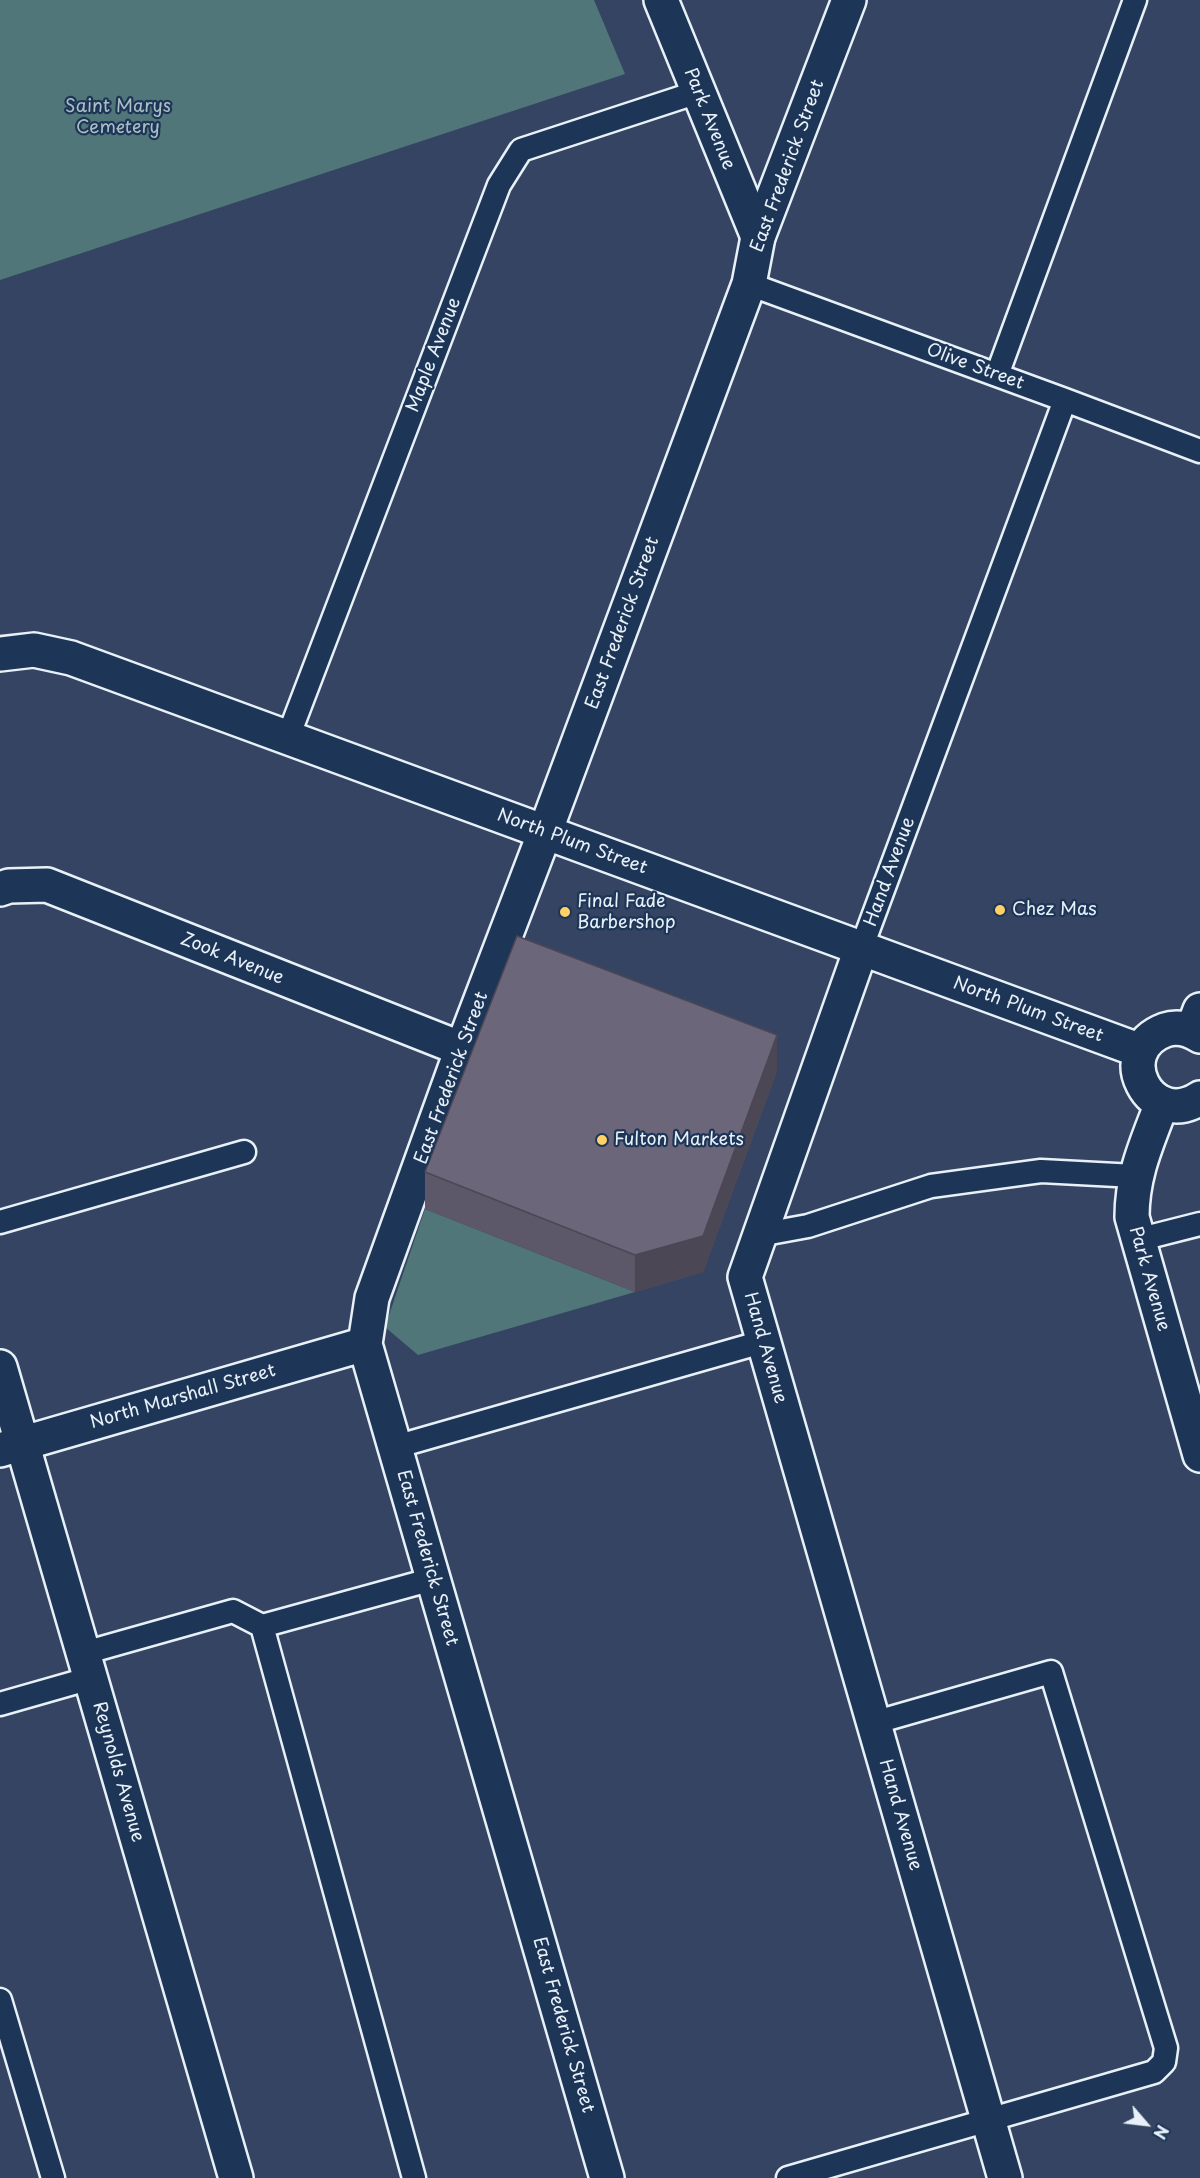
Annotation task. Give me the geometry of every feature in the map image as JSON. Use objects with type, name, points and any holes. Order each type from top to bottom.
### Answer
[{"type":"street","name":"Park Avenue","points":[[661,0],[759,237]]},
{"type":"street","name":"East Frederick Street","points":[[607,2178],[365,1344],[372,1298],[462,1049],[749,284],[759,237],[849,0]]},
{"type":"street","name":"North Plum Street","points":[[0,654],[34,650],[62,655],[1141,1051]]},
{"type":"street","name":"Zook Avenue","points":[[0,889],[9,886],[47,885],[462,1049]]},
{"type":"street","name":"Hand Avenue","points":[[861,949],[745,1277],[1005,2178]]},
{"type":"street","points":[[1197,1026],[1158,1033],[1148,1040],[1141,1051],[1138,1075],[1143,1087],[1151,1097],[1162,1103],[1181,1106],[1200,1098]]},
{"type":"street","name":"Park Avenue","points":[[1162,1103],[1135,1176],[1132,1217],[1137,1240],[1188,1375],[1200,1455]]},
{"type":"street","name":"North Marshall Street","points":[[11,1447],[365,1344]]},
{"type":"street","name":"Reynolds Avenue","points":[[0,1367],[11,1447],[87,1665],[236,2178]]},
{"type":"lane","points":[[997,375],[1135,0]]},
{"type":"lane","name":"Maple Avenue","points":[[288,737],[499,185],[521,150],[698,92]]},
{"type":"lane","name":"Olive Street","points":[[749,284],[1065,399],[1200,451]]},
{"type":"lane","name":"Hand Avenue","points":[[861,949],[1065,399]]},
{"type":"lane","points":[[0,1222],[244,1152]]},
{"type":"lane","points":[[759,1235],[808,1226],[931,1186],[1041,1172],[1135,1176]]},
{"type":"lane","points":[[1137,1240],[1200,1224]]},
{"type":"lane","points":[[395,1448],[762,1342]]},
{"type":"lane","points":[[0,1704],[87,1665],[233,1611],[262,1626],[433,1579]]},
{"type":"lane","points":[[262,1626],[414,2178]]},
{"type":"lane","points":[[788,2178],[1154,2072],[1164,2062],[1166,2048],[1051,1672],[873,1723]]},
{"type":"lane","points":[[0,2000],[53,2178]]},
{"type":"green space","name":"Saint Marys Cemetery","points":[[0,0],[594,0],[625,74],[0,280]]},
{"type":"green space","points":[[425,1209],[635,1292],[418,1355],[385,1327]]},
{"type":"building","name":"Fulton Markets","points":[[517,936],[777,1035],[703,1236],[635,1255],[425,1172]]},
{"type":"place","name":"Chez Mas","points":[[1000,910]]},
{"type":"place","name":"Final Fade Barbershop","points":[[565,912]]},
{"type":"place","name":"Fulton Markets","points":[[602,1140]]}]
